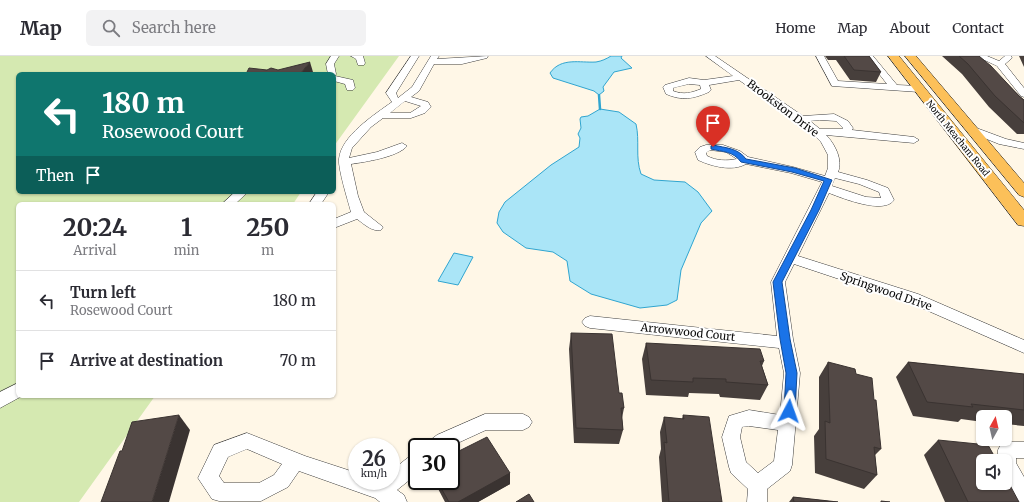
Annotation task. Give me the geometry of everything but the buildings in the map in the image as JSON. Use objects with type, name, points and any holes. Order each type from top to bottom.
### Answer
[{"type":"main road","name":"North Meacham Road","points":[[893,56],[1024,221]]},
{"type":"main road","name":"North Meacham Road","points":[[910,56],[1024,192]]},
{"type":"street","points":[[332,72],[330,64],[335,56]]},
{"type":"street","points":[[380,115],[414,115],[422,113],[426,107],[425,104],[400,100],[391,93],[415,56]]},
{"type":"street","points":[[377,227],[358,214],[344,158],[347,147],[354,138],[380,115],[416,89],[433,59],[462,62],[484,56]]},
{"type":"street","name":"Brookston Drive","points":[[710,56],[801,119],[826,141],[833,155],[834,168],[815,210],[778,282],[786,343],[792,373],[788,424],[783,465],[758,494]]},
{"type":"street","points":[[820,56],[835,84],[919,89]]},
{"type":"street","points":[[869,56],[894,88]]},
{"type":"street","points":[[980,56],[1003,60],[1024,94]]},
{"type":"street","points":[[460,72],[460,65],[462,62]]},
{"type":"street","points":[[704,83],[741,77]]},
{"type":"street","points":[[336,78],[350,82],[350,88]]},
{"type":"street","points":[[801,119],[825,117],[838,119],[846,124],[848,128],[846,132]]},
{"type":"street","points":[[971,129],[1003,142],[1020,146]]},
{"type":"street","points":[[816,132],[846,132],[914,140]]},
{"type":"street","points":[[336,175],[346,167],[402,146]]},
{"type":"street","points":[[994,156],[996,151],[1000,149],[1020,146]]},
{"type":"street","points":[[744,160],[793,170],[828,181]]},
{"type":"street","points":[[230,202],[240,194]]},
{"type":"street","points":[[336,223],[358,214]]},
{"type":"street","name":"Springwood Drive","points":[[790,258],[913,298],[1024,347]]},
{"type":"street","name":"Arrowwood Court","points":[[590,322],[786,343]]},
{"type":"street","points":[[0,401],[16,391]]},
{"type":"street","points":[[758,494],[738,468],[731,436],[735,421],[749,418],[788,424]]},
{"type":"street","points":[[450,438],[485,422],[523,422]]},
{"type":"street","points":[[1024,450],[1007,450],[1007,465],[1024,495]]},
{"type":"street","points":[[295,461],[381,491],[397,502]]},
{"type":"street","points":[[381,491],[408,469]]},
{"type":"green space","points":[[0,56],[399,56],[336,143],[336,72],[16,72],[16,194],[300,194],[294,202],[16,202],[16,398],[154,398],[79,502],[0,502]]},
{"type":"water","points":[[611,56],[622,56],[621,58],[632,68],[614,72],[603,87],[604,91],[599,95],[594,91],[553,78],[550,73],[554,68],[565,63],[596,62]]},
{"type":"water","points":[[600,109],[619,112],[636,124],[638,137],[638,161],[641,174],[654,180],[685,182],[698,192],[712,211],[701,223],[681,270],[677,300],[667,305],[640,308],[591,294],[570,281],[567,261],[553,252],[526,248],[503,232],[497,223],[499,212],[505,202],[551,165],[579,147],[580,138],[578,134],[581,128],[581,117],[588,116]]},
{"type":"water","points":[[454,253],[473,257],[458,285],[438,281]]},
{"type":"waterway","points":[[599,95],[600,109]]},
{"type":"route","points":[[713,147],[734,151],[742,156],[744,160],[793,170],[828,180],[815,210],[778,282],[785,339],[792,373],[789,411]]}]
